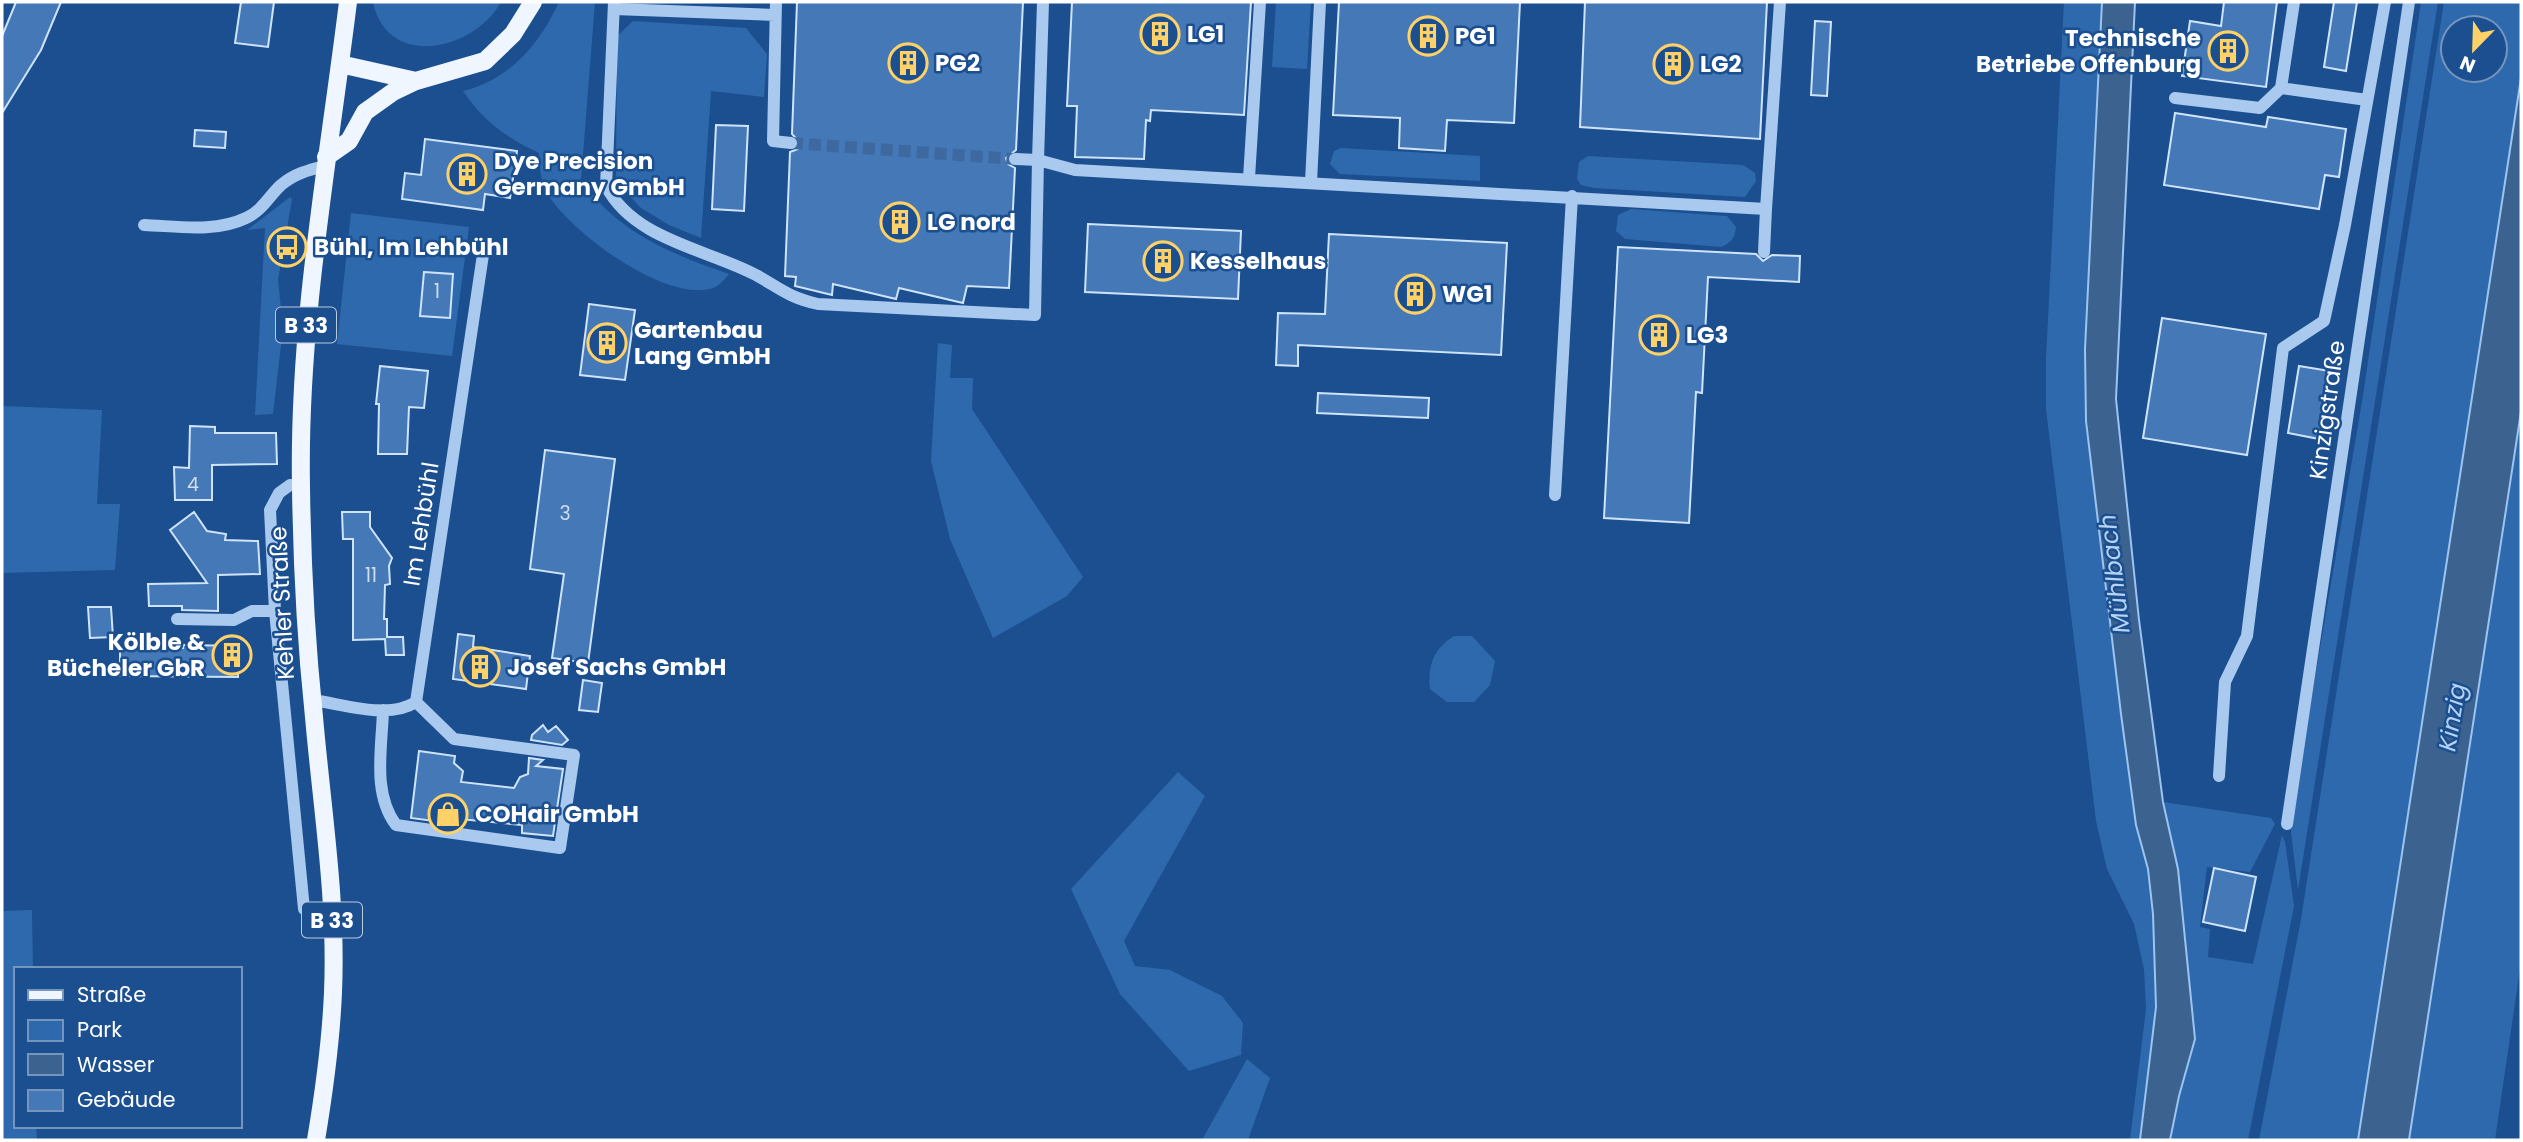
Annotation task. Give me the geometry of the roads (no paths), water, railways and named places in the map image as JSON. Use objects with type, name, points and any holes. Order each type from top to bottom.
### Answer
[{"type":"main road","name":"Kehler Straße","points":[[316,1140],[323,1098],[333,991],[331,873],[312,700],[300,485],[306,312],[348,2]]},
{"type":"main road","points":[[326,161],[349,141],[365,112],[393,92],[416,81],[485,61],[513,34],[533,2]]},
{"type":"main road","points":[[340,64],[416,81]]},
{"type":"street","points":[[791,143],[773,141],[775,8],[614,5],[606,186],[612,198],[656,233],[755,275],[790,298],[818,304],[1035,315],[1043,2]]},
{"type":"street","points":[[1249,178],[1260,2]]},
{"type":"street","points":[[1311,182],[1320,2]]},
{"type":"street","points":[[1764,252],[1780,2]]},
{"type":"street","points":[[2175,98],[2260,108],[2281,88],[2294,2]]},
{"type":"street","points":[[2219,776],[2225,682],[2247,636],[2283,348],[2324,321],[2385,2]]},
{"type":"street","name":"Kinzigstraße","points":[[2287,824],[2409,2]]},
{"type":"street","points":[[2281,88],[2367,100]]},
{"type":"street","points":[[1015,159],[1038,160],[1074,170],[1766,209]]},
{"type":"street","points":[[144,225],[225,226],[248,218],[265,205],[280,186],[302,171],[326,161]]},
{"type":"street","points":[[1555,495],[1572,196]]},
{"type":"street","name":"Im Lehbühl","points":[[416,702],[484,248]]},
{"type":"street","points":[[300,485],[290,485],[279,493],[270,510],[275,611],[304,909],[331,908]]},
{"type":"street","points":[[177,619],[234,620],[252,611],[275,611]]},
{"type":"street","points":[[312,700],[383,710],[404,710],[416,702],[454,739],[574,755],[560,848],[396,825],[384,809],[380,779],[383,710]]},
{"type":"water","name":"Mühlbach","points":[[2102,2],[2135,2],[2116,399],[2139,620],[2163,802],[2178,869],[2195,1039],[2170,1140],[2140,1140],[2156,1007],[2153,914],[2148,869],[2136,825],[2086,421],[2085,349]]},
{"type":"water","name":"Kinzig","points":[[2521,78],[2521,412],[2409,1140],[2358,1140]]},
{"type":"tunnel","points":[[791,143],[1015,159]]},
{"type":"place","name":"LG1","points":[[1160,34]]},
{"type":"place","name":"PG1","points":[[1428,36]]},
{"type":"place","name":"Technische Betriebe Offenburg","points":[[2228,51]]},
{"type":"place","name":"PG2","points":[[908,63]]},
{"type":"place","name":"LG2","points":[[1673,64]]},
{"type":"place","name":"Dye Precision Germany GmbH","points":[[467,174]]},
{"type":"place","name":"LG nord","points":[[900,222]]},
{"type":"place","name":"Bühl, Im Lehbühl","points":[[287,247]]},
{"type":"place","name":"Kesselhaus","points":[[1163,261]]},
{"type":"place","name":"WG1","points":[[1415,294]]},
{"type":"place","name":"LG3","points":[[1659,335]]},
{"type":"place","name":"Gartenbau Lang GmbH","points":[[607,343]]},
{"type":"place","name":"Kölble & Bücheler GbR","points":[[232,655]]},
{"type":"place","name":"Josef Sachs GmbH","points":[[480,667]]},
{"type":"place","name":"COHair GmbH","points":[[448,814]]}]
